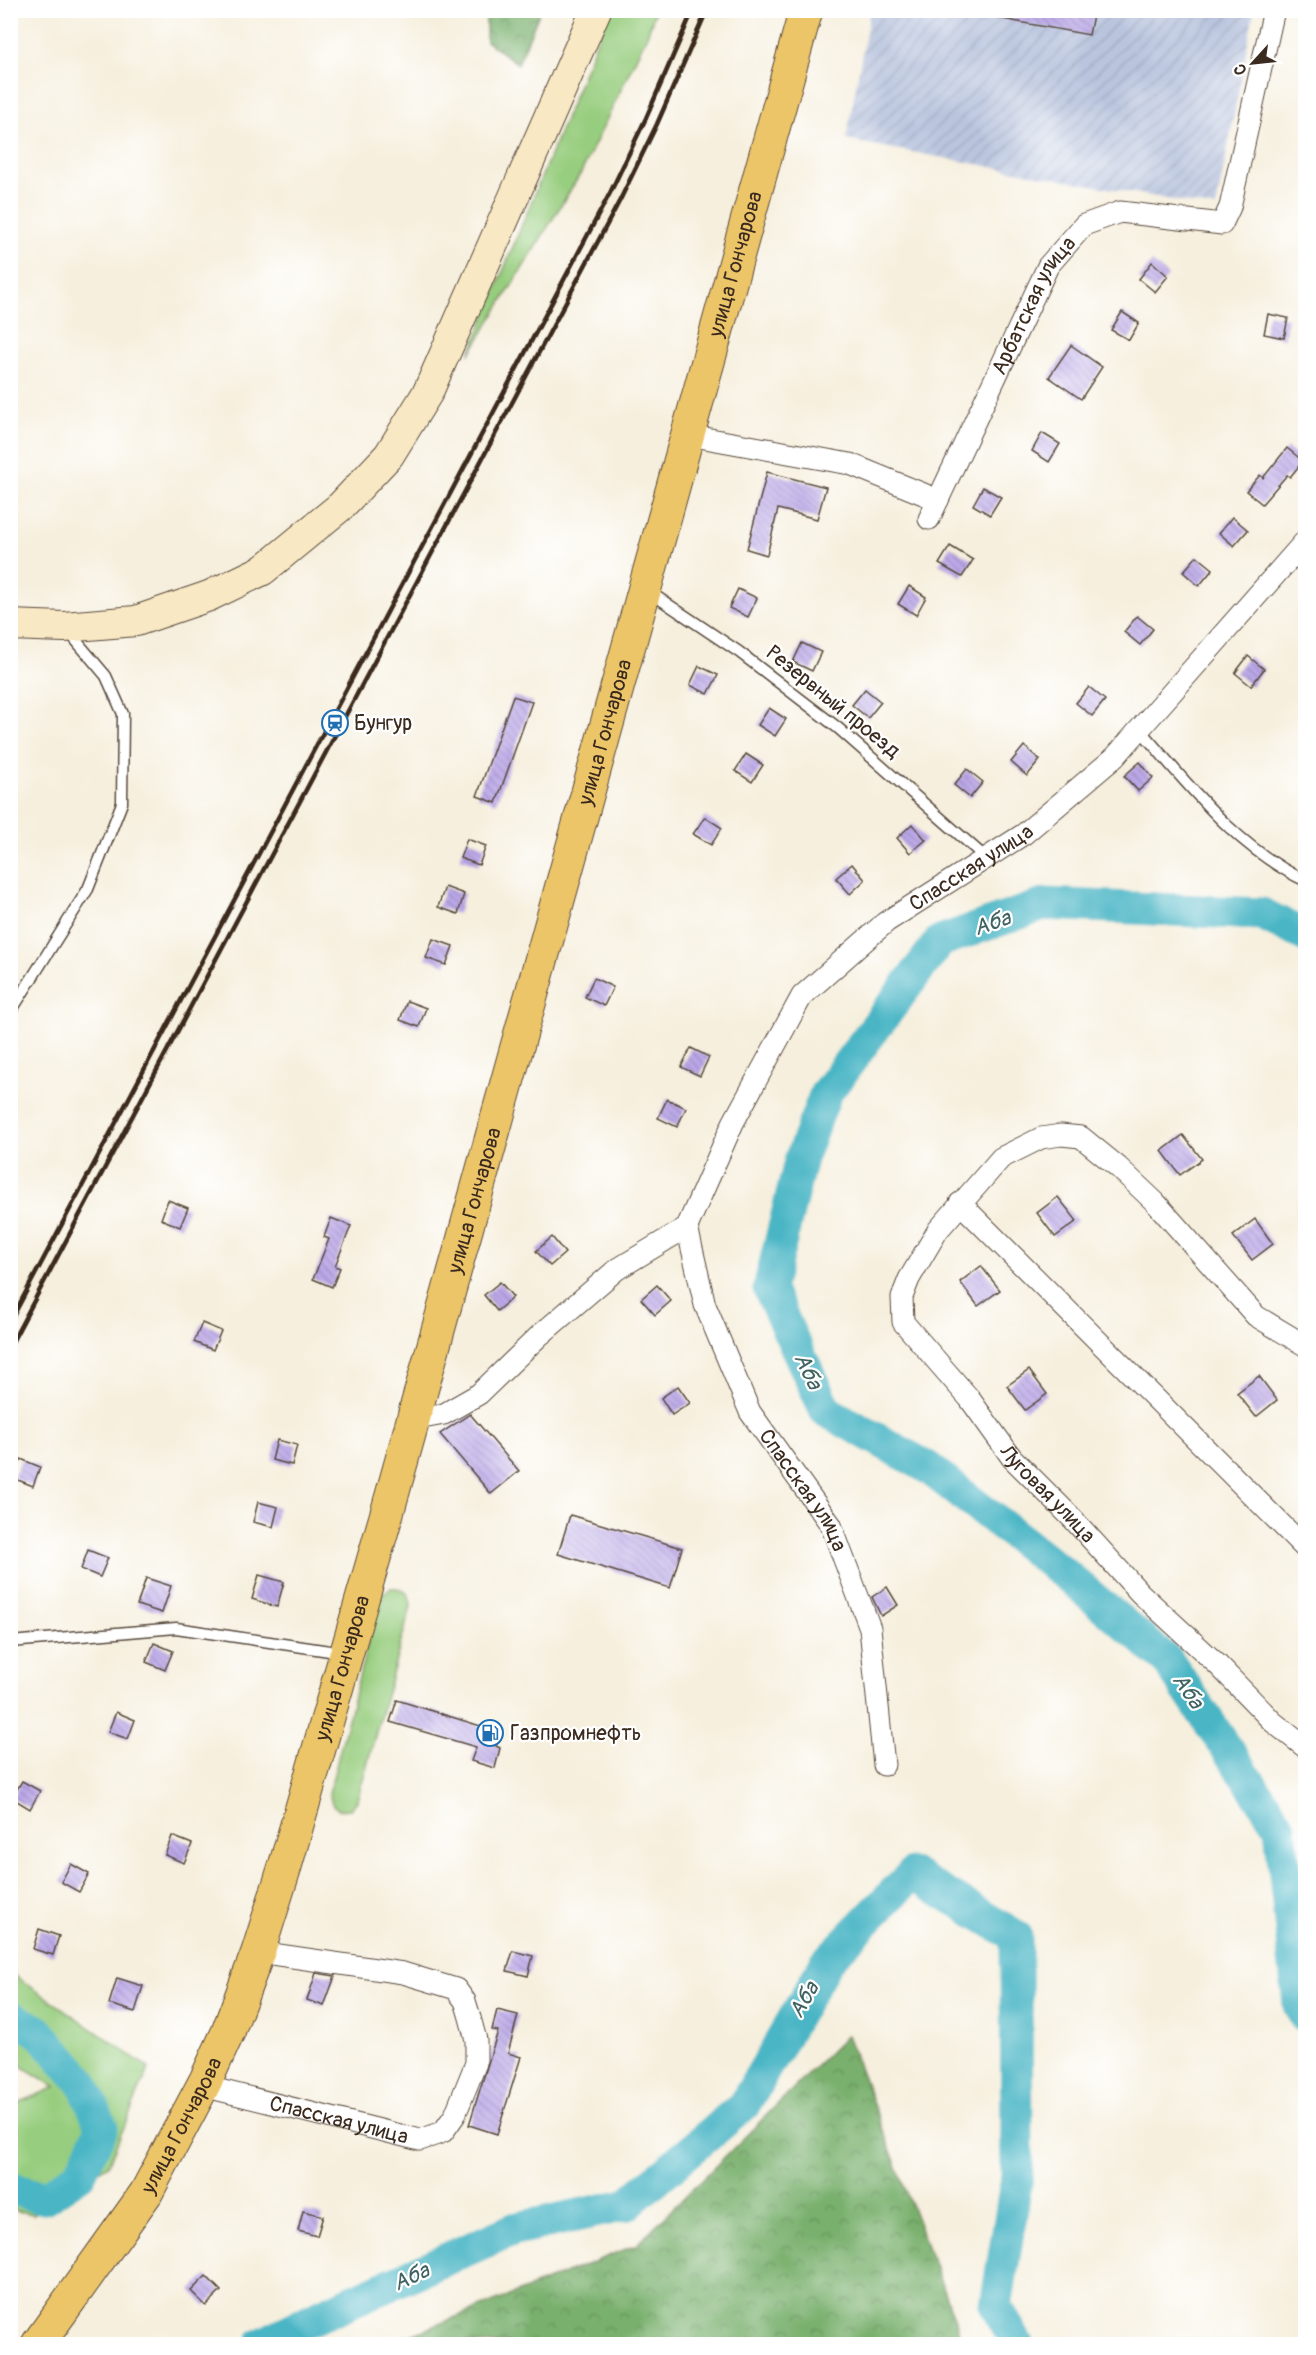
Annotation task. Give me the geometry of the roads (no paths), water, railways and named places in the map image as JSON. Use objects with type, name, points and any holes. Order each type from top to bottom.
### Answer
[{"type":"main road","name":"улица Гончарова","points":[[39,2344],[146,2193],[203,2086],[228,2032],[258,1952],[346,1654],[806,10]]},
{"type":"street","points":[[10,625],[64,627],[136,621],[209,596],[263,570],[341,506],[389,455],[428,392],[596,10]]},
{"type":"street","name":"Арбатская улица","points":[[688,435],[850,464],[933,510],[1048,266],[1084,225],[1120,212],[1222,224],[1230,207],[1274,10]]},
{"type":"street","name":"Спасская улица","points":[[884,1765],[870,1628],[831,1525],[750,1412],[705,1305],[687,1227],[733,1123],[802,996],[886,922],[1024,834],[1115,757],[1305,540]]},
{"type":"street","name":"Луговая улица","points":[[1305,1346],[1256,1316],[1155,1202],[1118,1167],[1081,1137],[1061,1135],[1041,1138],[1001,1158],[938,1230],[909,1279],[902,1298],[903,1322],[969,1398],[1012,1458],[1072,1518],[1140,1593],[1218,1665],[1273,1722],[1305,1748]]},
{"type":"street","points":[[960,1203],[1305,1548]]},
{"type":"street","points":[[412,1420],[444,1414],[479,1394],[539,1336],[616,1270],[687,1227]]},
{"type":"street","name":"Спасская улица","points":[[203,2086],[420,2140],[443,2132],[455,2115],[476,2063],[476,2040],[465,2001],[456,1989],[403,1973],[258,1952]]},
{"type":"lane","name":"Резервный проезд","points":[[645,589],[740,652],[838,728],[987,859]]},
{"type":"lane","points":[[10,1013],[88,889],[122,803],[123,714],[106,676],[64,627]]},
{"type":"lane","points":[[1140,730],[1225,825],[1282,869],[1305,880]]},
{"type":"lane","points":[[10,1642],[176,1628],[346,1654]]},
{"type":"waterway","name":"Аба","points":[[1306,936],[1262,914],[1046,904],[940,941],[826,1093],[801,1158],[769,1289],[826,1411],[927,1467],[1071,1579],[1167,1660],[1280,1827],[1299,2005],[1306,2018]]},
{"type":"waterway","name":"Аба","points":[[262,2344],[314,2318],[514,2229],[626,2205],[744,2105],[827,1961],[912,1874],[1016,1936],[1017,2177],[996,2306],[1017,2344]]},
{"type":"waterway","points":[[10,2017],[38,2031],[83,2083],[102,2128],[80,2174],[44,2198],[10,2188]]},
{"type":"railway","points":[[10,1322],[610,193],[646,118],[693,10]]},
{"type":"railway","points":[[10,1346],[620,200],[657,124],[707,10]]},
{"type":"place","name":"Бунгур","points":[[335,723]]},
{"type":"place","name":"Газпромнефть","points":[[490,1733]]}]
